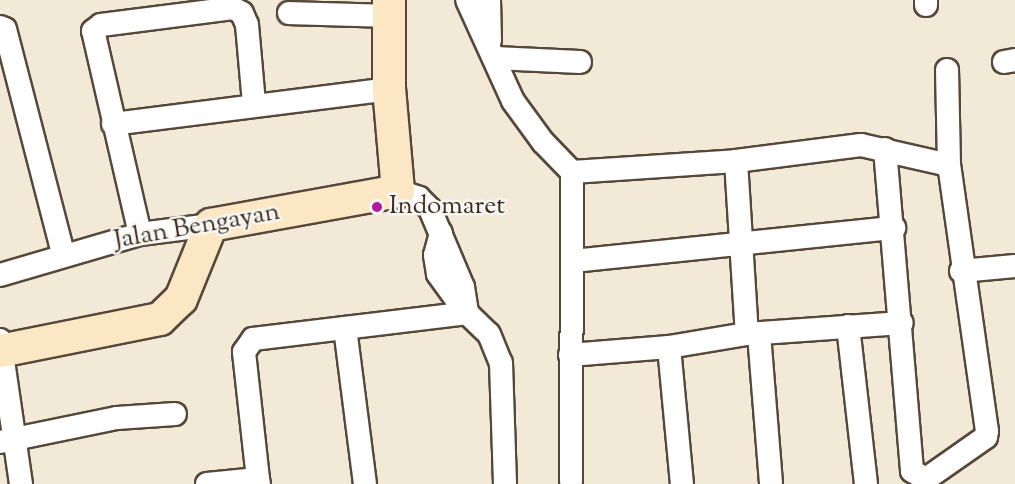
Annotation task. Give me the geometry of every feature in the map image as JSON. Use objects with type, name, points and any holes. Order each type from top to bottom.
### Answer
[{"type":"street","points":[[467,0],[513,101],[543,142],[572,172],[571,481]]},
{"type":"street","points":[[489,0],[492,51]]},
{"type":"street","points":[[140,234],[93,44],[93,31],[102,25],[233,8],[242,13],[247,25],[254,104]]},
{"type":"street","points":[[289,13],[389,8],[389,89],[398,191],[419,198],[430,209],[463,287],[467,313],[489,334],[501,363],[505,484]]},
{"type":"street","points":[[0,27],[5,29],[63,255]]},
{"type":"street","points":[[492,51],[580,62]]},
{"type":"street","points":[[885,149],[902,323],[912,471],[926,478],[986,438],[961,271],[949,165],[947,70]]},
{"type":"street","points":[[113,124],[254,104],[389,89]]},
{"type":"street","points":[[572,172],[736,161],[835,147],[885,149],[949,165]]},
{"type":"street","points":[[736,161],[742,246],[771,483]]},
{"type":"street","name":"Jalan Bengayan","points":[[0,275],[140,234],[211,225],[398,191]]},
{"type":"street","points":[[21,484],[9,440],[1,347],[160,319],[181,299],[211,225]]},
{"type":"street","points":[[573,261],[742,246],[894,228]]},
{"type":"street","points":[[961,271],[1015,266]]},
{"type":"street","points":[[207,484],[258,482],[244,352],[247,344],[253,339],[467,313]]},
{"type":"street","points":[[570,355],[669,346],[753,334],[902,323]]},
{"type":"street","points":[[848,326],[866,484]]},
{"type":"street","points":[[345,328],[365,484]]},
{"type":"street","points":[[669,346],[682,484]]},
{"type":"street","points":[[9,440],[117,418],[175,414]]},
{"type":"place","name":"Indomaret","points":[[377,207]]}]
